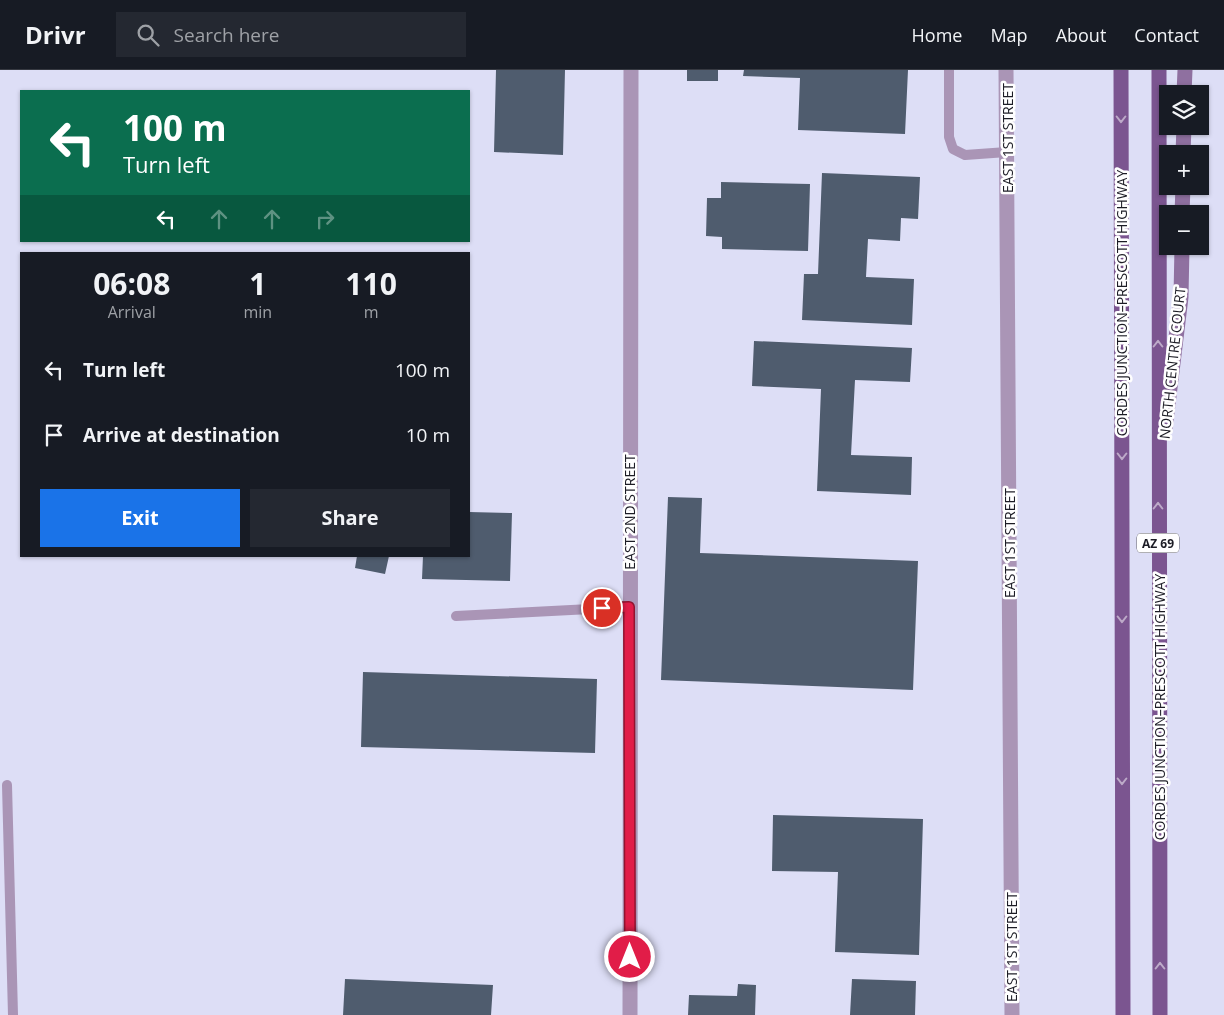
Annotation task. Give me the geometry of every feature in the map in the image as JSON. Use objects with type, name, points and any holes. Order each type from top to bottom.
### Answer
[{"type":"main road","name":"CORDES JUNCTION–PRESCOTT HIGHWAY","points":[[1121,70],[1122,1015]]},
{"type":"main road","name":"CORDES JUNCTION–PRESCOTT HIGHWAY","points":[[1159,70],[1160,1015]]},
{"type":"street","name":"EAST 2ND STREET","points":[[630,1015],[631,70]]},
{"type":"street","name":"EAST 1ST STREET","points":[[1006,70],[1012,1015]]},
{"type":"street","points":[[1184,85],[1185,70]]},
{"type":"street","name":"NORTH CENTRE COURT","points":[[1158,480],[1181,297],[1182,255]]},
{"type":"lane","points":[[949,70],[950,137],[953,149],[964,155],[1007,152]]},
{"type":"lane","points":[[456,616],[629,607]]},
{"type":"lane","points":[[7,785],[13,1015]]},
{"type":"building","points":[[496,70],[565,70],[563,155],[494,152]]},
{"type":"building","points":[[687,70],[718,70],[718,81],[687,81]]},
{"type":"building","points":[[744,70],[908,70],[905,134],[798,130],[800,78],[743,76]]},
{"type":"building","points":[[822,173],[920,177],[918,219],[901,218],[900,241],[868,239],[866,277],[914,279],[912,325],[802,320],[804,274],[818,274]]},
{"type":"building","points":[[721,182],[810,184],[808,251],[722,249],[722,237],[706,236],[707,198],[721,198]]},
{"type":"building","points":[[754,341],[912,348],[910,382],[855,380],[851,455],[912,457],[911,495],[817,491],[821,389],[752,386]]},
{"type":"building","points":[[668,497],[702,498],[700,553],[918,561],[913,690],[661,680]]},
{"type":"building","points":[[470,512],[512,513],[510,581],[422,579],[423,557],[470,557]]},
{"type":"building","points":[[357,557],[389,557],[385,574],[355,568]]},
{"type":"building","points":[[363,672],[597,679],[595,753],[361,747]]},
{"type":"building","points":[[773,815],[923,819],[919,955],[835,952],[838,872],[772,871]]},
{"type":"building","points":[[345,979],[493,985],[491,1015],[343,1015]]},
{"type":"building","points":[[852,979],[916,981],[915,1015],[850,1015]]},
{"type":"building","points":[[738,984],[756,985],[755,1015],[688,1015],[689,995],[737,996]]},
{"type":"route","points":[[602,608],[629,607],[630,957]]}]
